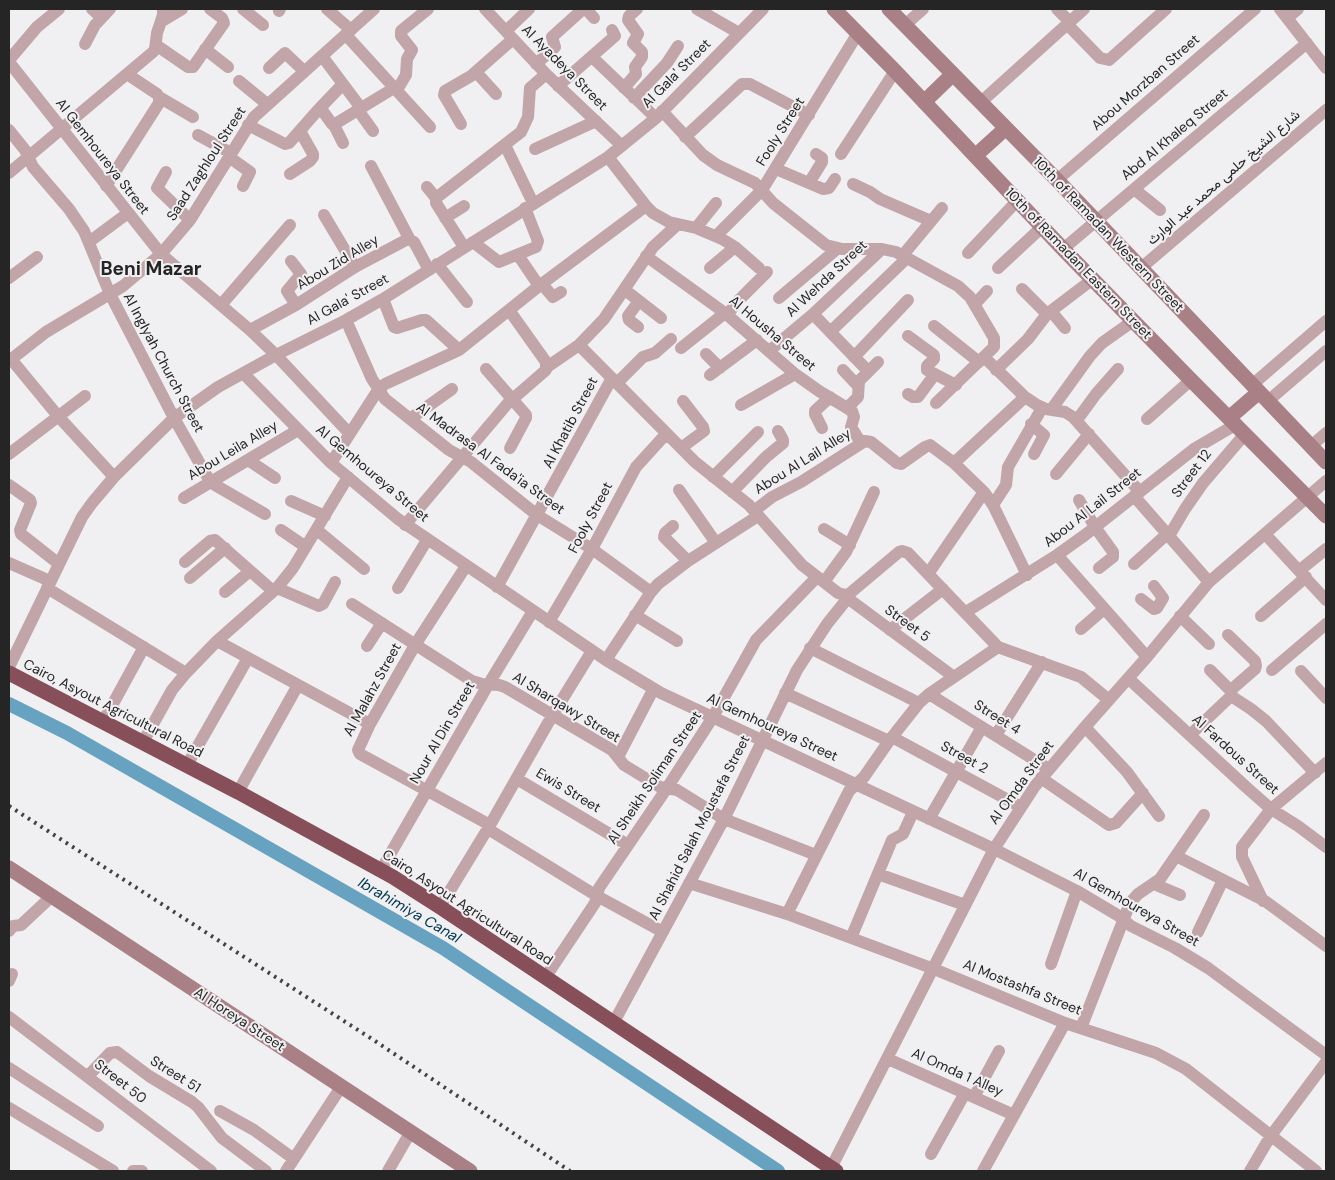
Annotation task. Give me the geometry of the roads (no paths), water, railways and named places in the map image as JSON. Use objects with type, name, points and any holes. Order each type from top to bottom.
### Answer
[{"type":"highway","name":"Cairo, Asyout Agricultural Road","points":[[9,674],[187,765],[381,870],[614,1022],[834,1170]]},
{"type":"street","points":[[9,61],[37,28],[59,9]]},
{"type":"street","points":[[9,173],[153,52],[162,15],[182,9]]},
{"type":"street","points":[[156,45],[190,68],[205,49],[222,34],[223,20],[210,9]]},
{"type":"street","points":[[243,9],[263,25]]},
{"type":"street","points":[[327,9],[430,126]]},
{"type":"street","name":"Saad Zaghloul Street","points":[[10,360],[46,332],[110,294],[136,276],[161,254],[190,220],[248,125],[267,104],[374,9]]},
{"type":"street","points":[[334,125],[396,89],[406,75],[407,63],[412,50],[401,36],[401,31],[428,9]]},
{"type":"street","name":"Al Ayadeya Street","points":[[485,9],[536,64],[622,146]]},
{"type":"street","points":[[461,124],[444,93],[476,72],[510,35],[529,9]]},
{"type":"street","points":[[624,88],[636,74],[635,67],[642,57],[642,52],[633,43],[638,34],[628,20],[629,16],[637,9]]},
{"type":"street","points":[[697,9],[739,33]]},
{"type":"street","name":"Al Gala' Street","points":[[9,667],[87,510],[102,490],[174,418],[218,387],[383,299],[529,205],[608,157],[659,114],[763,9]]},
{"type":"street","name":"10th of Ramadan Eastern Street","points":[[834,9],[895,71],[1062,249],[1326,516]]},
{"type":"street","name":"10th of Ramadan Western Street","points":[[889,9],[1057,180],[1326,462]]},
{"type":"street","points":[[905,25],[923,9]]},
{"type":"street","points":[[1057,9],[1100,58],[1109,60],[1166,9]]},
{"type":"street","points":[[980,102],[1084,9]]},
{"type":"street","name":"Abou Morzban Street","points":[[1057,180],[1255,9]]},
{"type":"street","points":[[1298,9],[1283,13],[1324,61]]},
{"type":"street","points":[[85,44],[101,12]]},
{"type":"street","points":[[536,64],[555,46],[552,37],[588,12]]},
{"type":"street","points":[[558,86],[615,36],[612,30]]},
{"type":"street","name":"Fooly Street","points":[[716,236],[762,190],[858,33]]},
{"type":"street","name":"Abd Al Khaleq Street","points":[[1062,249],[1307,43]]},
{"type":"street","points":[[634,98],[671,58],[678,46]]},
{"type":"street","points":[[205,49],[228,66]]},
{"type":"street","points":[[269,68],[285,53],[304,71]]},
{"type":"street","points":[[322,56],[343,84],[373,131]]},
{"type":"street","points":[[592,57],[634,98],[659,114],[685,137],[696,150],[710,160],[756,183],[773,203],[821,241],[837,249],[882,249],[905,256],[958,286],[970,297],[994,342],[992,350],[936,403]]},
{"type":"street","name":"Al Gemhoureya Street","points":[[9,61],[61,130],[161,254],[250,330],[349,433]]},
{"type":"street","points":[[841,154],[895,71]]},
{"type":"street","points":[[476,72],[494,95]]},
{"type":"street","points":[[127,74],[159,97],[193,116]]},
{"type":"street","points":[[436,198],[524,128],[528,117],[529,90],[546,74]]},
{"type":"street","points":[[924,102],[953,74]]},
{"type":"street","points":[[239,81],[267,104]]},
{"type":"street","points":[[248,125],[287,144],[291,142],[343,84]]},
{"type":"street","points":[[685,137],[742,84],[750,84],[809,115]]},
{"type":"street","points":[[106,186],[159,103],[159,97]]},
{"type":"street","points":[[319,109],[322,110],[334,125],[343,143]]},
{"type":"street","name":"شارع الشيخ حلمى محمد عبد الوارث","points":[[1141,268],[1326,110]]},
{"type":"street","points":[[535,149],[596,121]]},
{"type":"street","points":[[975,156],[1006,128]]},
{"type":"street","name":"Al Inglyah Church Street","points":[[9,130],[23,147],[33,167],[77,220],[90,242],[110,294],[174,418],[211,481],[264,514]]},
{"type":"street","points":[[290,174],[313,157],[300,131]]},
{"type":"street","points":[[198,135],[230,155],[250,172],[243,186]]},
{"type":"street","points":[[427,187],[436,198],[436,204],[445,218],[468,244],[499,262],[536,247],[538,244],[529,205],[505,145]]},
{"type":"street","points":[[809,183],[822,162],[822,158],[816,154]]},
{"type":"street","points":[[608,157],[646,206],[660,218],[716,236],[735,247],[763,270],[726,314],[680,348]]},
{"type":"street","points":[[371,166],[410,240],[414,242],[433,267],[467,302]]},
{"type":"street","points":[[776,168],[826,190],[834,179]]},
{"type":"street","points":[[166,172],[157,188],[190,220]]},
{"type":"street","points":[[853,184],[880,199],[931,221]]},
{"type":"street","points":[[1134,189],[1160,210]]},
{"type":"street","points":[[968,253],[1017,201]]},
{"type":"street","points":[[696,228],[716,204]]},
{"type":"street","points":[[445,218],[464,206]]},
{"type":"street","points":[[331,463],[378,390],[385,384],[459,350],[540,285],[646,206]]},
{"type":"street","points":[[830,332],[905,256],[942,208]]},
{"type":"street","points":[[90,242],[128,213]]},
{"type":"street","points":[[324,215],[355,267]]},
{"type":"street","points":[[406,525],[512,398],[544,372],[547,367],[579,345],[604,319],[646,256],[678,224]]},
{"type":"street","points":[[221,305],[290,225]]},
{"type":"street","points":[[998,268],[1042,227]]},
{"type":"street","name":"Abou Zid Alley","points":[[250,330],[296,306],[355,267],[410,240]]},
{"type":"street","points":[[710,268],[735,247]]},
{"type":"street","points":[[779,298],[837,249]]},
{"type":"street","name":"Al Wehda Street","points":[[769,351],[813,314],[882,249]]},
{"type":"street","points":[[518,255],[540,285],[553,297],[561,292]]},
{"type":"street","name":"Al Housha Street","points":[[646,256],[726,314],[795,374],[848,408]]},
{"type":"street","points":[[9,278],[37,257]]},
{"type":"street","points":[[291,261],[301,274],[287,291],[296,306]]},
{"type":"street","points":[[996,370],[1028,339],[1049,313],[1093,279]]},
{"type":"street","points":[[1022,289],[1065,328]]},
{"type":"street","points":[[625,290],[661,318]]},
{"type":"street","points":[[975,304],[987,291]]},
{"type":"street","points":[[383,299],[394,328],[426,320],[459,350]]},
{"type":"street","points":[[854,357],[908,300]]},
{"type":"street","points":[[638,327],[629,320],[628,316],[639,301]]},
{"type":"street","points":[[509,310],[546,362],[547,367]]},
{"type":"street","points":[[813,314],[868,371]]},
{"type":"street","name":"Al Madrasa Al Fada'ia Street","points":[[346,320],[378,390],[385,399],[449,450],[471,462],[538,516],[592,549],[651,592]]},
{"type":"street","points":[[993,505],[1006,485],[1008,467],[1031,424],[1090,356],[1102,344],[1133,321]]},
{"type":"street","points":[[1236,426],[1260,392],[1326,321]]},
{"type":"street","points":[[934,326],[996,370],[1025,397],[1046,409],[1065,412],[1077,420],[1168,535],[1209,582]]},
{"type":"street","points":[[908,336],[933,353],[934,359],[927,368],[934,374],[956,385]]},
{"type":"street","name":"Al Khatib Street","points":[[498,587],[614,381],[643,357],[657,352],[671,339]]},
{"type":"street","points":[[706,354],[714,372],[757,340]]},
{"type":"street","name":"Street 5","points":[[579,345],[666,434],[756,513],[796,558],[820,579],[954,677]]},
{"type":"street","points":[[1260,392],[1326,351]]},
{"type":"street","points":[[10,360],[114,478]]},
{"type":"street","points":[[861,443],[851,427],[854,414],[848,408],[858,397],[859,380],[878,362]]},
{"type":"street","points":[[486,369],[527,416],[510,448]]},
{"type":"street","points":[[1077,420],[1118,369]]},
{"type":"street","points":[[843,370],[858,386]]},
{"type":"street","name":"Al Gemhoureya Street","points":[[243,373],[331,463],[406,525],[532,611],[653,690],[994,849],[1077,891],[1124,919],[1131,926],[1175,948],[1208,968],[1326,1054]]},
{"type":"street","points":[[741,405],[795,374]]},
{"type":"street","points":[[908,394],[913,397],[918,396],[934,374]]},
{"type":"street","points":[[1146,419],[1191,380]]},
{"type":"street","points":[[410,419],[452,389]]},
{"type":"street","points":[[9,454],[85,396]]},
{"type":"street","points":[[822,428],[815,410],[830,397]]},
{"type":"street","points":[[954,463],[1025,397]]},
{"type":"street","points":[[681,448],[704,431],[704,427],[683,401]]},
{"type":"street","points":[[1031,424],[1044,435],[1034,454]]},
{"type":"street","name":"Abou Al Lail Street","points":[[966,612],[1057,555],[1194,448],[1236,426]]},
{"type":"street","name":"Street 12","points":[[1134,564],[1168,535],[1203,483],[1236,426]]},
{"type":"street","name":"Abou Leila Alley","points":[[184,498],[298,430]]},
{"type":"street","points":[[732,492],[770,452],[783,443],[778,431]]},
{"type":"street","points":[[713,477],[758,432]]},
{"type":"street","name":"Fooly Street","points":[[549,622],[592,549],[636,467],[666,434]]},
{"type":"street","points":[[1056,474],[1089,434]]},
{"type":"street","points":[[1311,446],[1326,434]]},
{"type":"street","name":"Abou Al Lail Alley","points":[[606,660],[651,592],[666,577],[756,513],[772,497],[801,482],[865,441],[871,442],[898,464],[903,463],[930,445],[954,463],[984,492],[993,505],[1027,575]]},
{"type":"street","points":[[248,460],[275,478]]},
{"type":"street","points":[[143,742],[172,690],[186,672],[217,641],[275,589],[293,568],[348,477]]},
{"type":"street","name":"Al Omda Street","points":[[834,1170],[888,1058],[994,849],[1045,773],[1129,679],[1209,582],[1326,481]]},
{"type":"street","points":[[9,485],[30,500],[31,503],[20,530],[21,534],[59,564]]},
{"type":"street","points":[[679,490],[716,543]]},
{"type":"street","name":"Al Sheikh Soliman Street","points":[[545,978],[595,903],[599,888],[713,717],[762,632],[820,579],[850,545],[874,492]]},
{"type":"street","points":[[928,574],[984,492]]},
{"type":"street","points":[[1079,500],[1114,554],[1113,557],[1099,568]]},
{"type":"street","points":[[291,502],[325,516]]},
{"type":"street","points":[[672,526],[665,533],[665,539],[688,561]]},
{"type":"street","points":[[824,529],[850,545]]},
{"type":"street","points":[[281,530],[306,547]]},
{"type":"street","points":[[316,530],[364,569]]},
{"type":"street","points":[[1265,534],[1326,600]]},
{"type":"street","points":[[185,562],[212,540],[217,541],[250,571],[275,589],[319,606],[323,604],[334,582]]},
{"type":"street","points":[[398,588],[427,540]]},
{"type":"street","points":[[190,578],[225,548]]},
{"type":"street","points":[[1261,616],[1326,548]]},
{"type":"street","points":[[844,597],[902,551],[908,553],[998,647],[1082,676],[1110,700]]},
{"type":"street","points":[[1057,555],[1147,657]]},
{"type":"street","points":[[9,563],[49,585],[186,672]]},
{"type":"street","name":"Al Malahz Street","points":[[466,566],[415,645],[370,724],[358,748],[358,752],[428,790],[597,896],[663,932]]},
{"type":"street","points":[[225,592],[250,571]]},
{"type":"street","points":[[1154,586],[1163,598],[1158,607]]},
{"type":"street","points":[[890,630],[943,589]]},
{"type":"street","name":"Al Shahid Salah Moustafa Street","points":[[614,1022],[724,818],[785,693],[810,648],[844,597]]},
{"type":"street","points":[[1141,599],[1154,609],[1158,607],[1209,644]]},
{"type":"street","name":"Al Sharqawy Street","points":[[352,604],[472,681],[505,687],[612,750],[624,765],[660,787],[677,790],[724,818],[816,855]]},
{"type":"street","points":[[1081,629],[1104,609]]},
{"type":"street","name":"Nour Al Din Street","points":[[381,870],[532,611]]},
{"type":"street","points":[[635,615],[677,641]]},
{"type":"street","points":[[367,646],[382,624]]},
{"type":"street","points":[[1272,670],[1326,624]]},
{"type":"street","points":[[1190,735],[1255,669],[1254,661],[1228,635]]},
{"type":"street","points":[[217,641],[370,724]]},
{"type":"street","points":[[103,722],[144,647]]},
{"type":"street","points":[[787,914],[849,791],[864,778],[919,703],[929,694],[998,647]]},
{"type":"street","points":[[810,648],[919,703]]},
{"type":"street","points":[[440,907],[592,651]]},
{"type":"street","points":[[187,765],[248,658]]},
{"type":"street","points":[[996,735],[1042,662]]},
{"type":"street","points":[[1210,670],[1231,694],[1251,708],[1266,722],[1315,773]]},
{"type":"street","points":[[1301,671],[1326,698]]},
{"type":"street","name":"Al Fardous Street","points":[[1129,679],[1271,809],[1326,847]]},
{"type":"street","points":[[238,792],[298,685]]},
{"type":"street","points":[[618,757],[653,690]]},
{"type":"street","name":"Street 2","points":[[785,693],[891,739],[1022,807]]},
{"type":"street","name":"Street 4","points":[[929,694],[996,735],[1109,825],[1116,823],[1143,793]]},
{"type":"street","points":[[929,819],[982,727]]},
{"type":"street","points":[[1085,727],[1127,772],[1159,816]]},
{"type":"street","points":[[1264,901],[1242,857],[1241,851],[1271,809],[1326,763]]},
{"type":"street","name":"Ewis Street","points":[[517,779],[628,845]]},
{"type":"street","points":[[851,938],[892,840],[903,834],[913,812]]},
{"type":"street","points":[[1081,1028],[1134,898],[1154,884],[1164,874],[1204,816]]},
{"type":"street","points":[[1176,856],[1264,901],[1326,946]]},
{"type":"street","name":"Al Horeya Street","points":[[9,868],[470,1171]]},
{"type":"street","points":[[878,874],[965,905]]},
{"type":"street","points":[[1198,932],[1223,880]]},
{"type":"street","name":"Al Mostashfa Street","points":[[689,883],[787,914],[934,969],[1065,1022],[1139,1046],[1171,1060],[1316,1171]]},
{"type":"street","points":[[1154,884],[1180,895]]},
{"type":"street","points":[[1051,964],[1077,891]]},
{"type":"street","points":[[9,931],[13,926],[22,925],[52,896]]},
{"type":"street","name":"Street 50","points":[[9,1017],[211,1171]]},
{"type":"street","points":[[983,1171],[1065,1022]]},
{"type":"street","points":[[931,1154],[999,1051]]},
{"type":"street","name":"Street 51","points":[[88,1076],[110,1053],[117,1052],[149,1076],[192,1102],[222,1138],[266,1171]]},
{"type":"street","name":"Al Omda 1 Alley","points":[[888,1058],[1014,1115]]},
{"type":"street","points":[[1250,1171],[1270,1137],[1326,1062]]},
{"type":"street","points":[[11,1074],[98,1126]]},
{"type":"street","points":[[286,1171],[341,1087]]},
{"type":"street","points":[[9,1108],[113,1171]]},
{"type":"street","points":[[220,1111],[243,1123],[294,1159]]},
{"type":"street","points":[[388,1171],[410,1133]]},
{"type":"street","points":[[133,1171],[142,1171]]},
{"type":"waterway","name":"Ibrahimiya Canal","points":[[9,704],[67,733],[443,948],[778,1171]]},
{"type":"railway","points":[[9,806],[372,1039],[570,1171]]},
{"type":"district","name":"Beni Mazar","points":[[151,270]]}]
